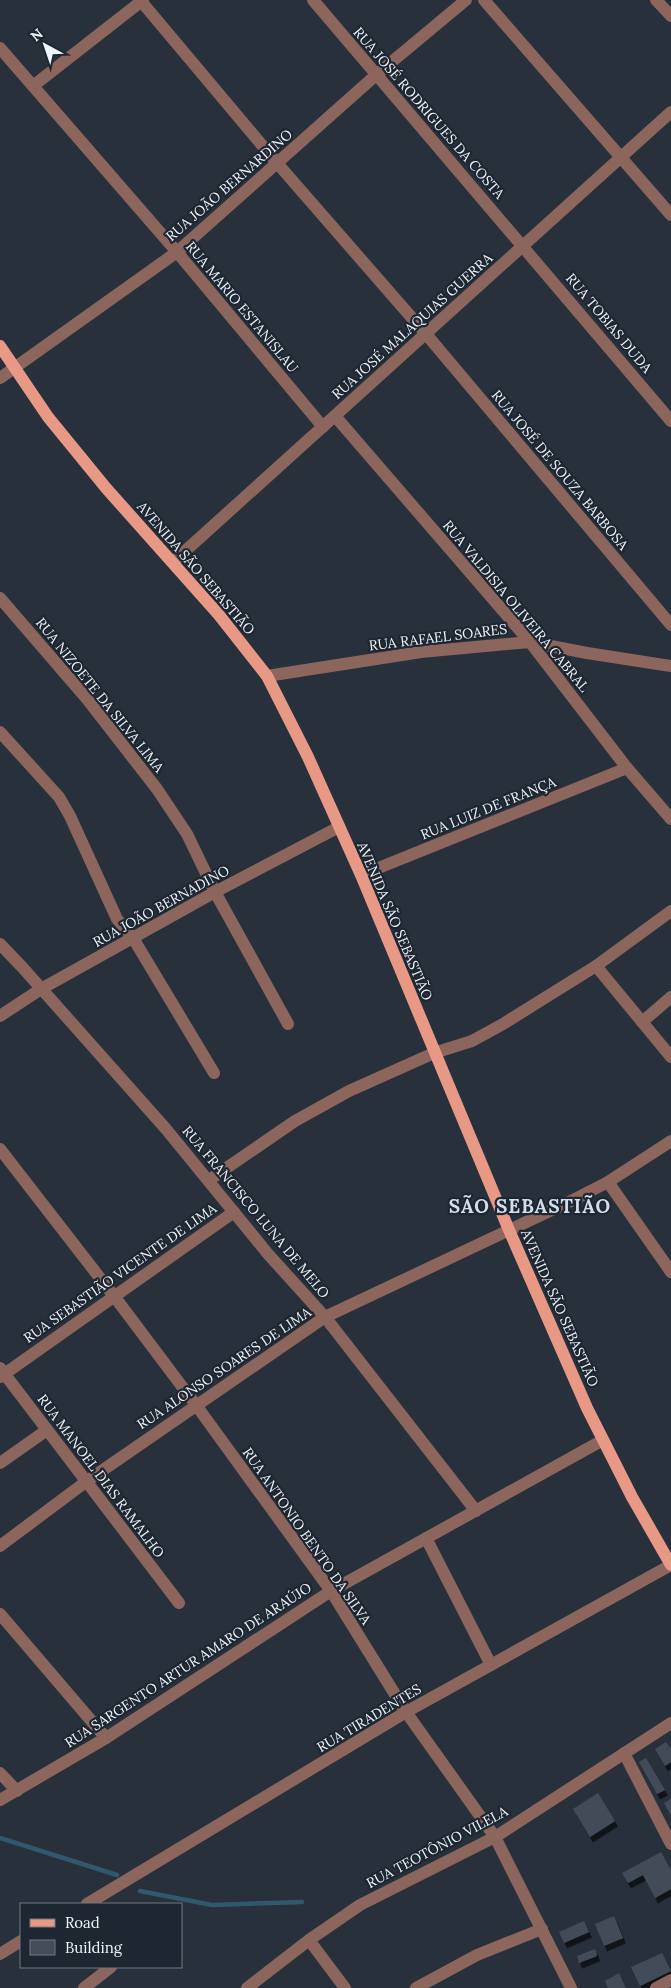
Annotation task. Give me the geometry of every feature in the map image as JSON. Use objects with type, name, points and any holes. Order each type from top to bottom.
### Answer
[{"type":"main road","name":"AVENIDA SÃO SEBASTIÃO","points":[[0,346],[48,417],[106,488],[219,614],[267,676],[293,725],[361,875],[509,1230],[603,1440],[671,1565]]},
{"type":"street","points":[[33,86],[141,0]]},
{"type":"street","name":"RUA JOSÉ DE SOUZA BARBOSA","points":[[141,0],[277,163],[426,334],[671,625]]},
{"type":"street","name":"RUA JOSÉ RODRIGUES DA COSTA","points":[[313,0],[524,246]]},
{"type":"street","name":"RUA JOÃO BERNARDINO","points":[[0,378],[177,252],[376,75],[466,0]]},
{"type":"street","points":[[484,0],[671,215]]},
{"type":"street","points":[[656,0],[671,16]]},
{"type":"street","name":"RUA MARIO ESTANISLAU","points":[[0,48],[177,252],[322,427]]},
{"type":"street","name":"RUA JOSÉ MALAQUIAS GUERRA","points":[[173,562],[671,112]]},
{"type":"street","name":"RUA TOBIAS DUDA","points":[[524,246],[671,421]]},
{"type":"street","name":"RUA VALDISIA OLIVEIRA CABRAL","points":[[335,416],[530,642],[627,768],[671,819]]},
{"type":"street","name":"RUA NIZOETE DA SILVA LIMA","points":[[0,598],[93,706],[157,789],[187,834],[215,892],[288,1024]]},
{"type":"street","name":"RUA RAFAEL SOARES","points":[[267,676],[421,652],[530,642],[671,666]]},
{"type":"street","points":[[0,732],[59,797],[80,837],[117,919],[133,938],[214,1073]]},
{"type":"street","name":"RUA LUIZ DE FRANÇA","points":[[361,875],[627,768]]},
{"type":"street","name":"RUA JOÃO BERNADINO","points":[[0,1016],[41,989],[215,892],[339,827]]},
{"type":"street","name":"RUA SEBASTIÃO VICENTE DE LIMA","points":[[209,1180],[295,1121],[349,1090],[434,1053],[472,1041],[503,1024],[596,966],[671,911]]},
{"type":"street","name":"RUA FRANCISCO LUNA DE MELO","points":[[0,944],[166,1129],[268,1254],[325,1317],[476,1511]]},
{"type":"street","points":[[596,966],[671,1057]]},
{"type":"street","points":[[642,1022],[671,997]]},
{"type":"street","name":"RUA ALONSO SOARES DE LIMA","points":[[0,1546],[87,1481],[325,1317],[608,1182],[671,1141]]},
{"type":"street","name":"RUA ANTONIO BENTO DA SILVA","points":[[0,1150],[196,1405],[331,1591],[406,1712],[495,1837],[570,1988]]},
{"type":"street","points":[[608,1182],[671,1272]]},
{"type":"street","name":"RUA SEBASTIÃO VICENTE DE LIMA","points":[[1,1373],[234,1212]]},
{"type":"street","name":"RUA MANOEL DIAS RAMALHO","points":[[1,1373],[87,1481],[179,1603]]},
{"type":"street","points":[[0,1463],[47,1430]]},
{"type":"street","name":"RUA SARGENTO ARTUR AMARO DE ARAÚJO","points":[[0,1800],[106,1738],[331,1591],[603,1440]]},
{"type":"street","points":[[426,1538],[491,1665]]},
{"type":"street","name":"RUA TIRADENTES","points":[[89,1903],[406,1712],[671,1565]]},
{"type":"street","points":[[0,1614],[106,1738]]},
{"type":"street","name":"RUA TEOTÔNIO VILELA","points":[[248,1988],[309,1940],[360,1905],[495,1837],[671,1723]]},
{"type":"street","points":[[624,1753],[671,1844]]},
{"type":"street","points":[[0,1773],[17,1791]]},
{"type":"street","points":[[416,1988],[477,1956],[542,1929]]},
{"type":"street","points":[[309,1940],[345,1988]]},
{"type":"street","points":[[0,1954],[20,1943]]},
{"type":"street","points":[[84,1988],[110,1968]]},
{"type":"street","points":[[656,1988],[671,1980]]},
{"type":"building","points":[[666,1742],[671,1749],[671,1762],[665,1766],[655,1749]]},
{"type":"building","points":[[646,1758],[665,1790],[657,1794],[639,1762]]},
{"type":"building","points":[[598,1793],[615,1821],[590,1837],[573,1809]]},
{"type":"building","points":[[671,1799],[671,1816],[664,1803]]},
{"type":"building","points":[[661,1852],[671,1870],[671,1889],[655,1898],[643,1875],[628,1883],[622,1873]]},
{"type":"building","points":[[614,1916],[623,1938],[604,1946],[595,1924]]},
{"type":"building","points":[[584,1921],[589,1932],[564,1943],[559,1932]]},
{"type":"building","points":[[595,1949],[597,1956],[579,1963],[577,1956]]},
{"type":"building","points":[[662,1953],[671,1971],[640,1986],[631,1967]]},
{"type":"building","points":[[619,1973],[626,1988],[608,1988],[605,1981]]},
{"type":"waterway","points":[[0,1838],[117,1875]]},
{"type":"waterway","points":[[140,1891],[212,1905],[302,1902]]},
{"type":"district","name":"SÃO SEBASTIÃO","points":[[530,1206]]}]
